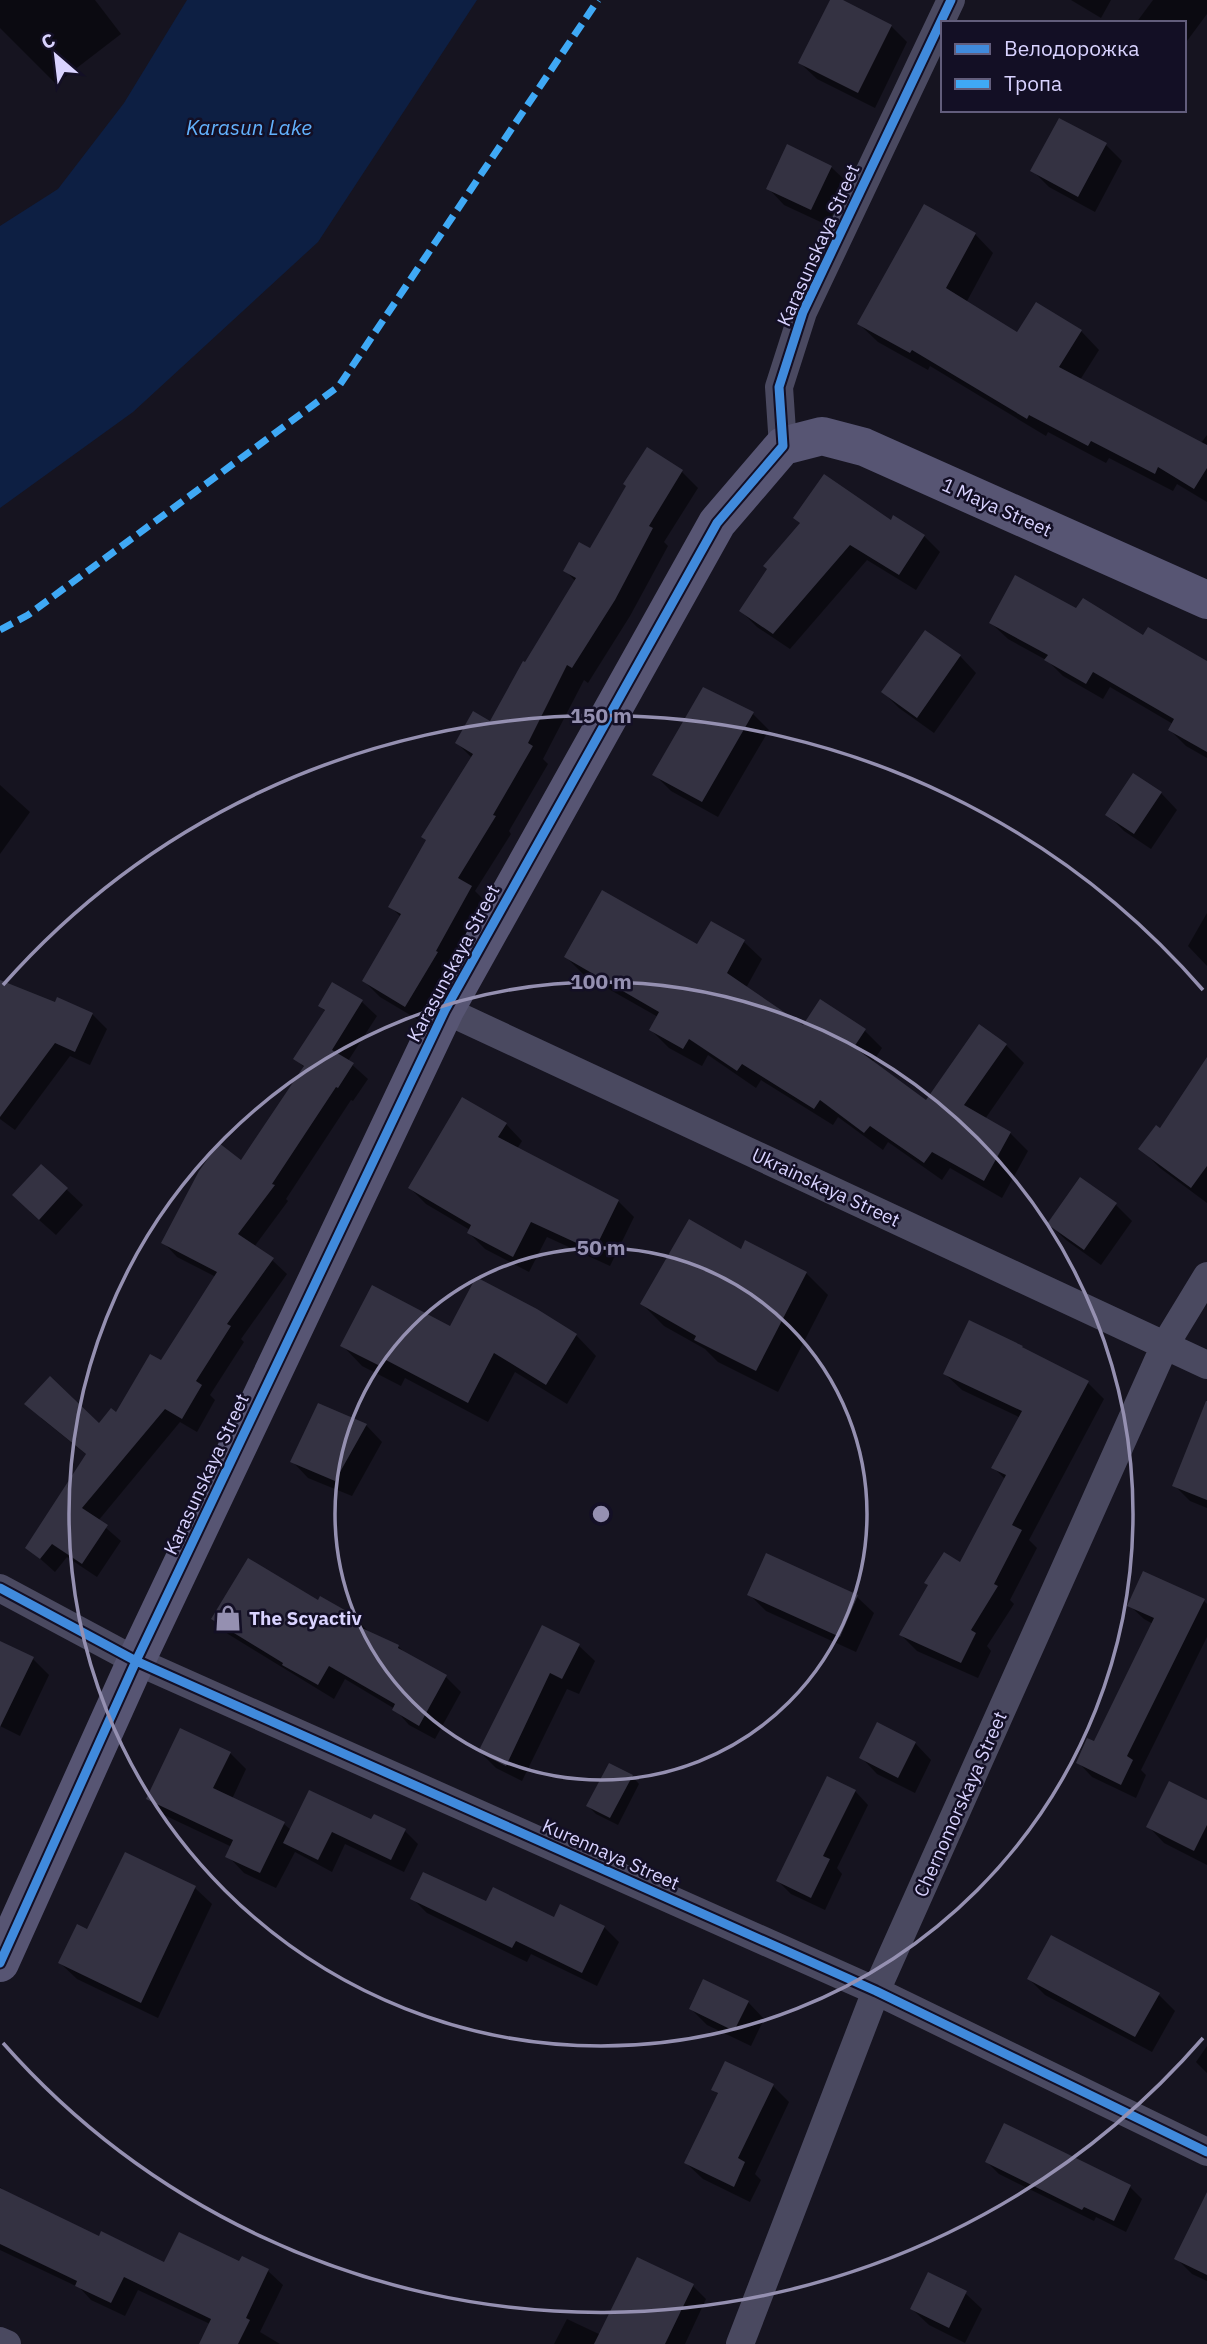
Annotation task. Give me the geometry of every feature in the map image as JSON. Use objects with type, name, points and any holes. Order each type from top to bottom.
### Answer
[{"type":"street","name":"Karasunskaya Street","points":[[941,21],[951,0]]},
{"type":"street","name":"Karasunskaya Street","points":[[0,1963],[136,1661],[446,1010],[717,523],[783,446],[779,387],[803,312],[941,21]]},
{"type":"street","name":"1 Maya Street","points":[[783,446],[822,436],[863,447],[1207,600]]},
{"type":"street","name":"Ukrainskaya Street","points":[[446,1010],[1207,1365]]},
{"type":"street","name":"Chernomorskaya Street","points":[[740,2344],[876,1992],[1165,1345],[1207,1276]]},
{"type":"street","name":"Kurennaya Street","points":[[0,1588],[136,1661],[876,1992],[1207,2152]]},
{"type":"street","points":[[0,2341],[7,2344]]},
{"type":"water","name":"Karasun Lake","points":[[187,0],[477,0],[318,242],[133,412],[0,508],[0,226],[58,189],[124,103]]},
{"type":"building","points":[[830,0],[843,0],[892,25],[858,93],[798,63]]},
{"type":"building","points":[[1059,118],[1107,143],[1078,197],[1030,171]]},
{"type":"building","points":[[787,144],[832,166],[811,210],[766,189]]},
{"type":"building","points":[[924,204],[976,233],[946,288],[1017,332],[1036,302],[1082,330],[1059,367],[1207,445],[1207,468],[1194,489],[1158,467],[1155,474],[1091,441],[1088,446],[1029,415],[1027,419],[912,350],[910,353],[857,324]]},
{"type":"building","points":[[647,447],[683,470],[649,526],[653,528],[615,600],[572,668],[567,665],[528,743],[533,746],[493,815],[496,816],[458,878],[472,886],[436,951],[438,952],[405,1007],[362,981],[401,914],[388,907],[426,840],[421,837],[473,754],[455,743],[473,711],[490,721],[523,661],[525,662],[576,578],[563,571],[579,542],[590,548],[626,486],[623,484]]},
{"type":"building","points":[[824,474],[891,520],[893,515],[925,535],[899,575],[850,545],[773,634],[739,611],[767,569],[763,566],[800,523],[793,518]]},
{"type":"building","points":[[1015,575],[1076,608],[1083,598],[1143,635],[1148,627],[1207,661],[1207,752],[1168,730],[1174,719],[1093,672],[1086,684],[1044,660],[1048,655],[989,623]]},
{"type":"building","points":[[925,630],[961,655],[917,718],[881,692]]},
{"type":"building","points":[[703,687],[754,712],[702,802],[652,775]]},
{"type":"building","points":[[1133,773],[1162,792],[1134,834],[1105,815]]},
{"type":"building","points":[[602,890],[697,944],[711,921],[745,940],[727,973],[803,1025],[820,999],[866,1029],[854,1047],[926,1100],[979,1024],[1007,1044],[964,1105],[1011,1132],[984,1181],[932,1152],[924,1163],[870,1126],[864,1133],[820,1100],[814,1109],[742,1064],[737,1071],[689,1039],[683,1049],[649,1030],[659,1012],[564,957]]},
{"type":"building","points":[[0,980],[55,1002],[57,997],[93,1013],[75,1052],[55,1043],[0,1117]]},
{"type":"building","points":[[332,982],[363,1000],[332,1050],[354,1063],[272,1184],[275,1185],[238,1234],[274,1258],[227,1324],[231,1326],[196,1381],[202,1385],[182,1419],[165,1409],[82,1508],[108,1525],[82,1564],[52,1544],[40,1559],[25,1548],[86,1454],[24,1404],[50,1376],[99,1423],[111,1408],[116,1412],[150,1354],[161,1360],[217,1272],[161,1243],[199,1171],[219,1143],[241,1160],[304,1066],[293,1059],[325,1010],[318,1006]]},
{"type":"building","points":[[1207,1057],[1207,1166],[1191,1188],[1138,1149],[1156,1125],[1160,1128]]},
{"type":"building","points":[[462,1097],[507,1123],[498,1137],[619,1200],[594,1251],[531,1222],[513,1257],[467,1233],[471,1225],[408,1188]]},
{"type":"building","points":[[41,1164],[68,1188],[39,1220],[12,1195]]},
{"type":"building","points":[[1080,1177],[1117,1203],[1084,1250],[1047,1224]]},
{"type":"building","points":[[689,1219],[741,1249],[745,1240],[807,1272],[756,1371],[694,1340],[696,1336],[640,1304]]},
{"type":"building","points":[[476,1277],[537,1309],[577,1334],[546,1385],[494,1353],[468,1403],[384,1359],[380,1366],[340,1346],[372,1285],[450,1326]]},
{"type":"building","points":[[969,1320],[1089,1381],[1012,1525],[1022,1530],[994,1584],[998,1586],[971,1630],[976,1633],[961,1663],[899,1635],[928,1585],[924,1583],[944,1552],[960,1562],[1006,1475],[991,1468],[1022,1411],[943,1374]]},
{"type":"building","points":[[1207,1401],[1207,1500],[1172,1486]]},
{"type":"building","points":[[318,1403],[367,1424],[335,1481],[290,1462]]},
{"type":"building","points":[[766,1553],[858,1595],[840,1637],[747,1595]]},
{"type":"building","points":[[248,1558],[318,1600],[320,1596],[357,1617],[353,1624],[399,1645],[398,1648],[447,1675],[419,1726],[392,1710],[395,1704],[329,1666],[318,1685],[211,1619]]},
{"type":"building","points":[[1143,1571],[1205,1599],[1127,1756],[1133,1760],[1121,1785],[1076,1763],[1087,1738],[1094,1741],[1154,1618],[1127,1606]]},
{"type":"building","points":[[542,1625],[580,1644],[562,1679],[550,1673],[506,1766],[478,1752]]},
{"type":"building","points":[[0,1641],[34,1657],[0,1727]]},
{"type":"building","points":[[877,1722],[916,1742],[898,1778],[859,1758]]},
{"type":"building","points":[[180,1728],[231,1752],[213,1788],[285,1822],[260,1873],[225,1857],[233,1840],[146,1799]]},
{"type":"building","points":[[609,1763],[633,1775],[610,1818],[586,1806]]},
{"type":"building","points":[[827,1776],[856,1790],[823,1856],[830,1859],[811,1898],[776,1881]]},
{"type":"building","points":[[1169,1781],[1207,1800],[1207,1825],[1194,1851],[1146,1827]]},
{"type":"building","points":[[309,1790],[371,1819],[374,1814],[406,1829],[391,1860],[332,1832],[318,1860],[283,1843]]},
{"type":"building","points":[[125,1852],[196,1886],[141,2003],[58,1963],[77,1924],[87,1929]]},
{"type":"building","points":[[423,1872],[486,1901],[493,1887],[554,1917],[560,1904],[605,1926],[582,1973],[516,1941],[512,1948],[410,1899]]},
{"type":"building","points":[[1051,1935],[1160,1993],[1135,2037],[1027,1979]]},
{"type":"building","points":[[703,1979],[749,2001],[734,2031],[689,2009]]},
{"type":"building","points":[[725,2061],[774,2084],[738,2158],[745,2162],[734,2187],[684,2163],[718,2093],[711,2090]]},
{"type":"building","points":[[1004,2123],[1131,2185],[1114,2221],[1084,2207],[1082,2210],[985,2162]]},
{"type":"building","points":[[0,2188],[99,2236],[101,2231],[164,2262],[179,2232],[239,2261],[242,2256],[269,2269],[246,2318],[250,2320],[238,2344],[199,2344],[211,2319],[124,2277],[111,2303],[75,2286],[77,2281],[0,2244]]},
{"type":"building","points":[[1207,2192],[1207,2275],[1174,2259]]},
{"type":"building","points":[[637,2257],[694,2284],[665,2344],[594,2344]]},
{"type":"building","points":[[928,2272],[967,2291],[949,2328],[910,2309]]},
{"type":"marked path","points":[[0,630],[28,615],[339,386],[598,0]]},
{"type":"cycle path","points":[[941,21],[951,0]]},
{"type":"cycle path","points":[[0,1963],[136,1661],[445,1010],[717,523],[783,446],[779,387],[803,312],[941,21]]},
{"type":"cycle path","points":[[0,1588],[136,1661],[876,1991],[1207,2152]]},
{"type":"place","name":"The Scyactiv","points":[[228,1618]]}]
